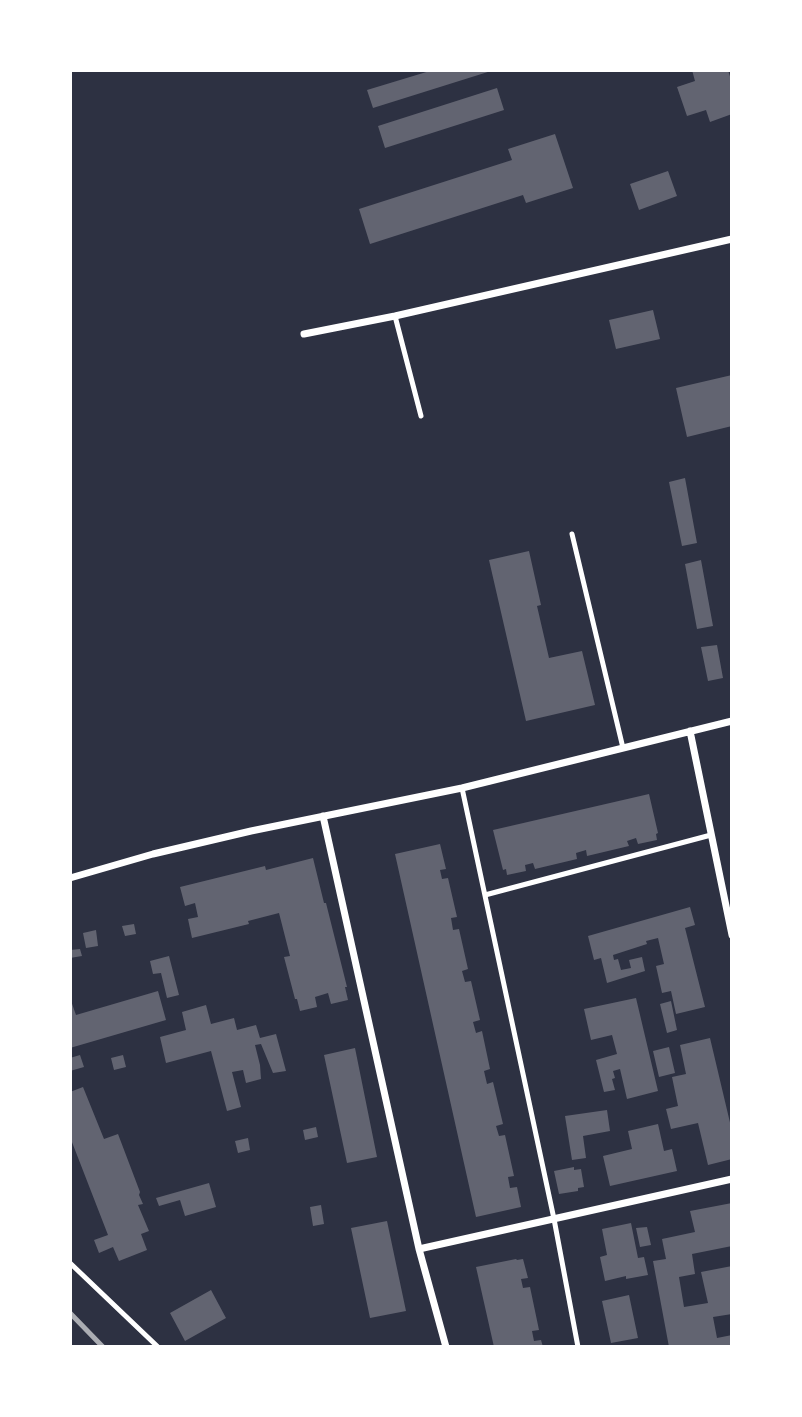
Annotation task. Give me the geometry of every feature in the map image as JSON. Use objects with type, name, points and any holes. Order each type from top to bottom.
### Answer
[{"type":"street","points":[[304,334],[395,316],[732,239]]},
{"type":"street","points":[[70,878],[251,831],[462,788],[732,721]]},
{"type":"street","points":[[690,731],[732,935]]},
{"type":"street","points":[[323,816],[419,1249],[446,1347]]},
{"type":"street","points":[[419,1249],[732,1180]]},
{"type":"lane","points":[[395,316],[421,416]]},
{"type":"lane","points":[[572,534],[623,748]]},
{"type":"lane","points":[[462,788],[554,1219],[578,1347]]},
{"type":"lane","points":[[485,894],[711,835]]},
{"type":"lane","points":[[70,1263],[158,1347]]},
{"type":"building","points":[[433,70],[491,71],[373,108],[367,90]]},
{"type":"building","points":[[692,70],[728,70],[732,83],[732,114],[710,122],[706,110],[687,116],[677,87],[695,81]]},
{"type":"building","points":[[497,88],[504,110],[385,148],[378,126]]},
{"type":"building","points":[[555,134],[573,188],[526,203],[523,195],[370,244],[359,209],[512,160],[508,149]]},
{"type":"building","points":[[668,171],[677,196],[639,210],[630,184]]},
{"type":"building","points":[[653,310],[660,339],[616,349],[609,320]]},
{"type":"building","points":[[732,375],[732,426],[687,437],[676,388]]},
{"type":"building","points":[[685,478],[697,543],[682,546],[669,482]]},
{"type":"building","points":[[529,551],[541,605],[537,606],[549,658],[582,651],[595,705],[526,721],[489,560]]},
{"type":"building","points":[[701,560],[713,626],[697,629],[685,564]]},
{"type":"building","points":[[717,645],[723,678],[708,681],[701,647]]},
{"type":"building","points":[[649,794],[658,833],[657,840],[638,844],[636,838],[627,841],[629,846],[587,856],[586,850],[576,853],[577,859],[535,869],[533,863],[525,865],[526,871],[507,875],[506,869],[503,870],[493,830]]},
{"type":"building","points":[[440,844],[446,869],[440,870],[442,879],[448,878],[457,917],[451,918],[453,930],[459,929],[468,969],[462,971],[465,982],[471,981],[480,1020],[473,1022],[476,1033],[482,1031],[490,1069],[484,1071],[487,1084],[493,1082],[503,1124],[496,1126],[499,1136],[505,1135],[514,1176],[508,1177],[510,1188],[517,1187],[521,1207],[476,1217],[395,854]]},
{"type":"building","points":[[313,858],[347,987],[348,1000],[331,1004],[328,993],[315,997],[317,1007],[300,1011],[284,957],[290,956],[279,913],[248,921],[249,924],[192,938],[188,919],[198,917],[195,903],[185,906],[180,887],[265,866],[266,870]]},
{"type":"building","points":[[690,907],[695,925],[685,928],[705,1007],[676,1014],[671,991],[662,993],[656,966],[664,964],[658,938],[613,955],[614,960],[618,959],[621,970],[631,968],[629,960],[642,957],[645,971],[607,983],[601,958],[594,960],[588,936]]},
{"type":"building","points":[[134,924],[136,934],[125,936],[122,926]]},
{"type":"building","points":[[96,930],[98,946],[86,948],[83,933]]},
{"type":"building","points":[[80,949],[82,956],[70,958],[70,950]]},
{"type":"building","points":[[169,956],[179,995],[167,998],[161,973],[153,974],[150,961]]},
{"type":"building","points":[[158,991],[166,1020],[70,1048],[70,998],[76,1015]]},
{"type":"building","points":[[636,998],[658,1091],[627,1099],[620,1069],[613,1071],[615,1090],[604,1092],[596,1060],[617,1054],[612,1035],[591,1040],[584,1009]]},
{"type":"building","points":[[671,1001],[677,1030],[667,1033],[660,1004]]},
{"type":"building","points":[[206,1005],[211,1024],[234,1018],[237,1030],[256,1025],[260,1038],[276,1034],[286,1071],[273,1073],[261,1044],[255,1045],[261,1079],[246,1083],[243,1070],[232,1072],[241,1107],[227,1111],[211,1051],[166,1063],[160,1037],[186,1030],[182,1012]]},
{"type":"building","points":[[710,1038],[732,1131],[732,1159],[708,1165],[698,1123],[671,1129],[666,1109],[678,1106],[672,1077],[686,1074],[680,1045]]},
{"type":"building","points":[[669,1047],[675,1073],[659,1077],[653,1051]]},
{"type":"building","points":[[355,1048],[377,1157],[347,1163],[324,1055]]},
{"type":"building","points":[[80,1055],[84,1067],[70,1071],[70,1058]]},
{"type":"building","points":[[123,1055],[126,1067],[114,1070],[111,1058]]},
{"type":"building","points":[[83,1087],[104,1139],[118,1134],[140,1192],[143,1204],[138,1205],[149,1231],[141,1234],[147,1250],[119,1261],[113,1247],[99,1253],[94,1240],[108,1235],[70,1137],[70,1092]]},
{"type":"building","points":[[607,1110],[610,1131],[583,1136],[586,1158],[572,1160],[565,1116]]},
{"type":"building","points":[[658,1124],[664,1151],[672,1149],[677,1171],[610,1186],[603,1156],[632,1149],[628,1131]]},
{"type":"building","points":[[316,1127],[318,1137],[305,1140],[303,1130]]},
{"type":"building","points":[[248,1138],[250,1150],[238,1153],[235,1141]]},
{"type":"building","points":[[574,1167],[574,1170],[581,1169],[584,1187],[578,1188],[578,1191],[559,1194],[554,1171]]},
{"type":"building","points":[[209,1183],[216,1207],[185,1216],[180,1200],[159,1206],[156,1198]]},
{"type":"building","points":[[732,1203],[732,1246],[692,1254],[695,1274],[679,1277],[684,1307],[708,1303],[701,1272],[732,1266],[732,1314],[713,1317],[717,1338],[732,1335],[732,1347],[669,1347],[653,1261],[666,1259],[662,1239],[695,1232],[690,1211]]},
{"type":"building","points":[[321,1205],[324,1224],[313,1226],[310,1207]]},
{"type":"building","points":[[387,1221],[406,1311],[370,1318],[351,1228]]},
{"type":"building","points":[[631,1223],[638,1258],[644,1257],[648,1275],[605,1281],[600,1257],[607,1255],[602,1229]]},
{"type":"building","points":[[647,1227],[651,1245],[640,1247],[636,1228]]},
{"type":"building","points":[[523,1259],[528,1278],[521,1279],[523,1288],[530,1287],[539,1330],[532,1331],[534,1341],[541,1340],[543,1347],[494,1347],[476,1267]]},
{"type":"building","points":[[211,1290],[226,1318],[185,1341],[170,1313]]},
{"type":"building","points":[[629,1295],[638,1338],[611,1343],[602,1301]]},
{"type":"railway","points":[[70,1313],[103,1347]]}]
